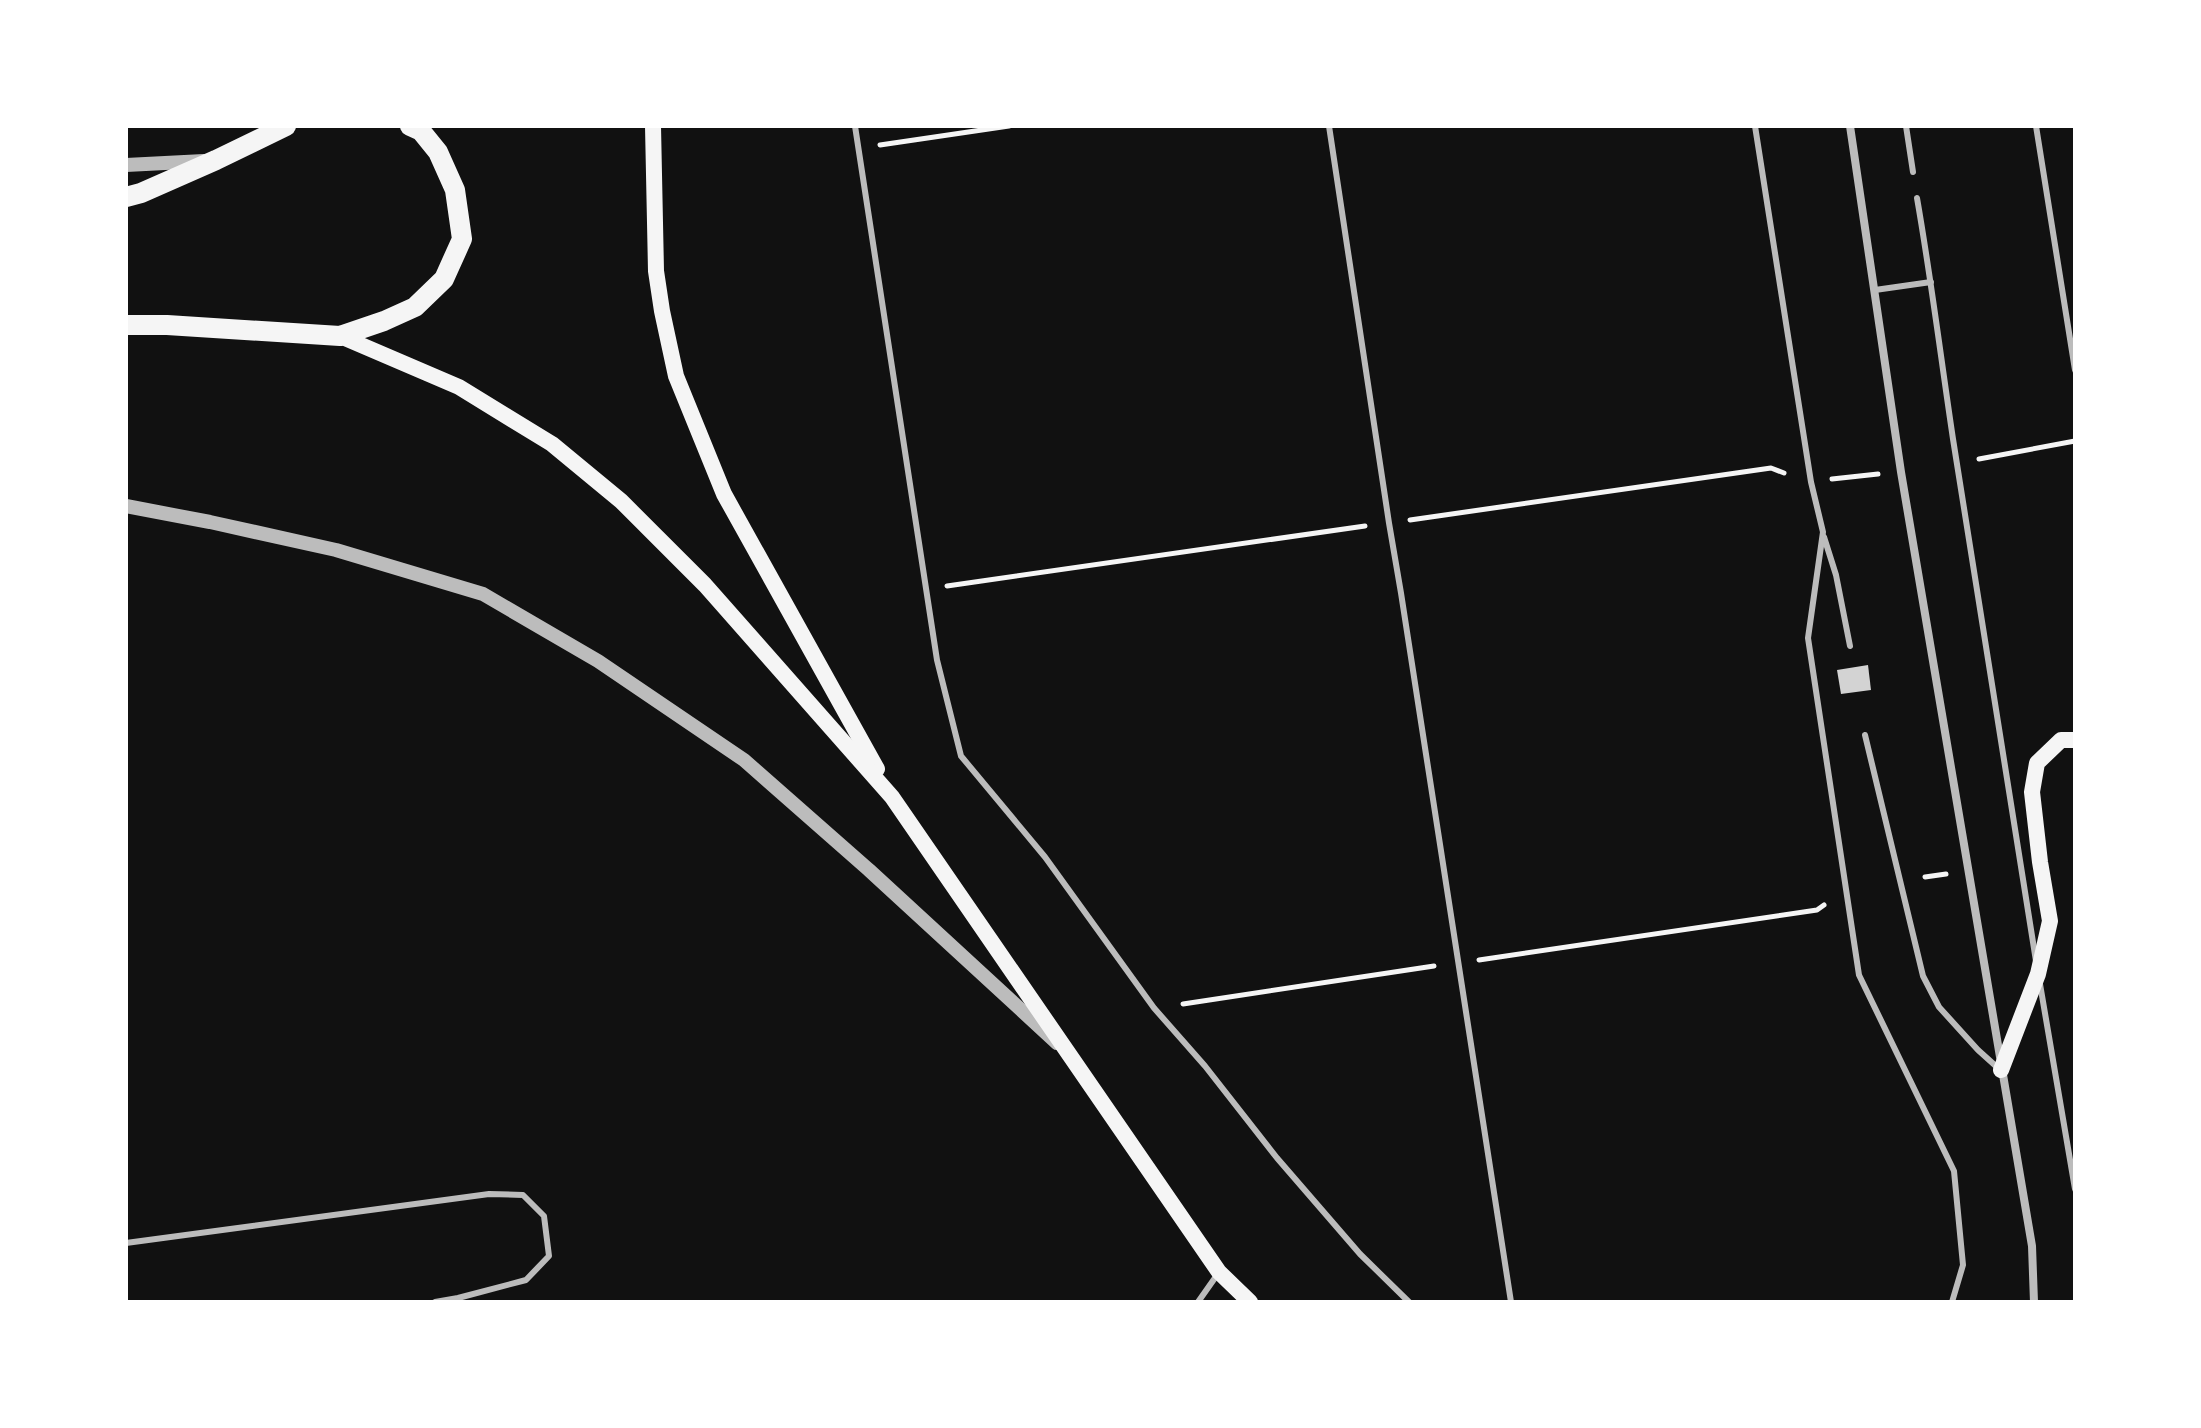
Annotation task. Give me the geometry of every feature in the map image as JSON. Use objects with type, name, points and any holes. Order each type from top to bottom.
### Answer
[{"type":"main road","points":[[126,197],[216,160],[286,126]]},
{"type":"main road","points":[[340,336],[415,307],[444,279],[462,239],[455,190],[450,177],[438,152],[421,131],[410,126]]},
{"type":"main road","points":[[653,126],[656,271],[662,311],[676,376],[724,494],[892,797],[1219,1272],[1250,1302]]},
{"type":"main road","points":[[126,325],[340,336],[459,387],[552,444],[621,501],[705,585],[892,797]]},
{"type":"main road","points":[[2001,1070],[2038,974],[2050,921],[2032,792],[2037,763],[2061,740],[2075,740]]},
{"type":"street","points":[[1850,126],[1901,472],[2032,1246],[2034,1302]]},
{"type":"street","points":[[126,165],[216,160]]},
{"type":"street","points":[[126,506],[336,550],[483,594],[598,661],[744,760],[1073,1058]]},
{"type":"lane","points":[[855,126],[937,660],[961,756],[1045,857],[1154,1008],[1205,1066],[1277,1158],[1360,1254],[1409,1302]]},
{"type":"lane","points":[[1329,126],[1511,1302]]},
{"type":"lane","points":[[1755,126],[1811,482],[1836,575],[1850,646]]},
{"type":"lane","points":[[2036,126],[2075,370]]},
{"type":"lane","points":[[1908,128],[1913,172]]},
{"type":"lane","points":[[1917,198],[1956,463],[2075,1189]]},
{"type":"lane","points":[[1875,290],[1931,282]]},
{"type":"lane","points":[[1823,532],[1808,638],[1859,975],[1954,1171],[1963,1265],[1952,1302]]},
{"type":"lane","points":[[1865,735],[1923,976],[1939,1007],[2001,1070]]},
{"type":"lane","points":[[126,1243],[489,1194],[523,1195],[544,1216],[549,1256],[526,1280],[459,1300],[435,1302]]},
{"type":"lane","points":[[1198,1302],[1219,1272]]},
{"type":"path","points":[[859,148],[1009,126]]},
{"type":"path","points":[[1956,463],[2075,441]]},
{"type":"path","points":[[926,589],[1771,468],[1811,482],[1901,472]]},
{"type":"path","points":[[1901,881],[1967,871]]},
{"type":"path","points":[[1154,1008],[1817,910],[1847,890]]},
{"type":"building","points":[[1868,665],[1871,690],[1841,694],[1837,670]]}]
